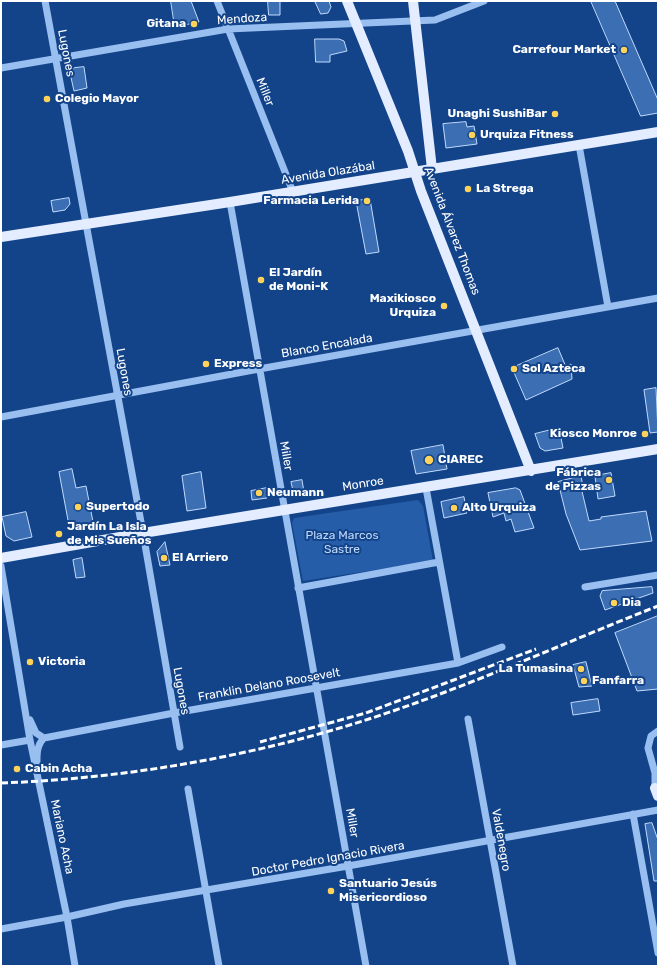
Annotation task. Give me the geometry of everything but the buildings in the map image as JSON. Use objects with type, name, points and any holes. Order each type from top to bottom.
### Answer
[{"type":"main road","name":"Avenida Álvarez Thomas","points":[[347,1],[408,151],[414,172],[531,471]]},
{"type":"main road","points":[[413,1],[432,169]]},
{"type":"main road","name":"Avenida Olazábal","points":[[1,237],[230,202],[658,132]]},
{"type":"main road","name":"Monroe","points":[[1,558],[143,533],[531,471],[658,449]]},
{"type":"street","name":"Lugones","points":[[45,1],[143,533],[180,747]]},
{"type":"street","name":"Miller","points":[[217,1],[292,192]]},
{"type":"street","name":"Mendoza","points":[[1,68],[228,30],[436,20],[484,1]]},
{"type":"street","points":[[579,145],[608,307]]},
{"type":"street","name":"Miller","points":[[230,202],[366,966]]},
{"type":"street","name":"Blanco Encalada","points":[[1,417],[658,298]]},
{"type":"street","points":[[426,488],[458,664]]},
{"type":"street","points":[[298,588],[439,562]]},
{"type":"street","name":"Mariano Acha","points":[[1,566],[27,712],[30,740],[37,766],[67,917],[75,966]]},
{"type":"street","points":[[585,587],[658,575]]},
{"type":"street","name":"Franklin Delano Roosevelt","points":[[44,738],[174,713],[458,664],[502,647]]},
{"type":"street","name":"Mariano Acha","points":[[27,712],[36,733],[44,738]]},
{"type":"street","name":"Valdenegro","points":[[468,719],[513,966]]},
{"type":"street","points":[[656,792],[655,773],[648,748],[651,736],[658,731]]},
{"type":"street","points":[[37,766],[38,749],[40,742],[44,738]]},
{"type":"street","points":[[1,745],[30,740]]},
{"type":"street","points":[[188,789],[205,891],[220,966]]},
{"type":"street","name":"Doctor Pedro Ignacio Rivera","points":[[1,929],[67,917],[124,904],[348,866],[658,810]]},
{"type":"street","points":[[633,814],[658,953]]},
{"type":"green space","name":"Plaza Marcos Sastre","points":[[418,500],[423,506],[433,561],[303,581],[292,523],[294,518]]},
{"type":"railway","points":[[1,783],[43,781],[127,773],[168,767],[251,751],[333,730],[416,703],[456,688],[658,606]]},
{"type":"railway","points":[[260,742],[366,713],[536,649]]},
{"type":"place","name":"Gitana","points":[[194,24]]},
{"type":"place","name":"Carrefour Market","points":[[624,50]]},
{"type":"place","name":"Colegio Mayor","points":[[47,99]]},
{"type":"place","name":"Unaghi SushiBar","points":[[555,114]]},
{"type":"place","name":"Urquiza Fitness","points":[[472,135]]},
{"type":"place","name":"La Strega","points":[[468,189]]},
{"type":"place","name":"Farmacia Lerida","points":[[367,201]]},
{"type":"place","name":"El Jardín de Moni-K","points":[[261,280]]},
{"type":"place","name":"Maxikiosco Urquiza","points":[[444,306]]},
{"type":"place","name":"Express","points":[[206,364]]},
{"type":"place","name":"Sol Azteca","points":[[514,369]]},
{"type":"place","name":"Kiosco Monroe","points":[[645,434]]},
{"type":"place","name":"CIAREC","points":[[429,460]]},
{"type":"place","name":"Fábrica de Pizzas","points":[[609,480]]},
{"type":"place","name":"Neumann","points":[[259,493]]},
{"type":"place","name":"Supertodo","points":[[78,507]]},
{"type":"place","name":"Alto Urquiza","points":[[454,508]]},
{"type":"place","name":"Jardín La Isla de Mis Sueños","points":[[59,534]]},
{"type":"place","name":"El Arriero","points":[[164,558]]},
{"type":"place","name":"Dia","points":[[614,603]]},
{"type":"place","name":"Victoria","points":[[30,662]]},
{"type":"place","name":"La Tumasina","points":[[581,669]]},
{"type":"place","name":"Fanfarra","points":[[584,681]]},
{"type":"place","name":"Cabin Acha","points":[[17,769]]},
{"type":"place","name":"Santuario Jesús Misericordioso","points":[[331,891]]}]
